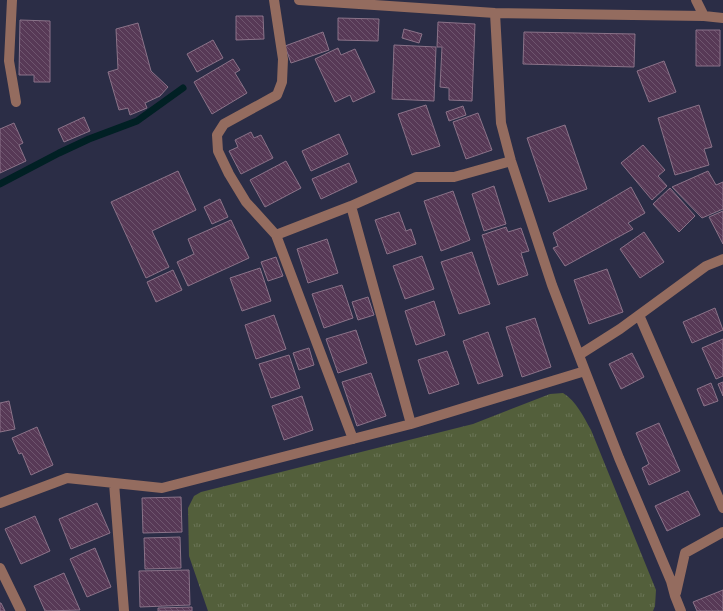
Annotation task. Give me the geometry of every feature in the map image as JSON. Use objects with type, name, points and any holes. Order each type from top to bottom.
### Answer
[{"type":"street","points":[[12,0],[9,61],[16,102]]},
{"type":"street","points":[[274,0],[283,59],[282,82],[277,94],[224,124],[217,135],[218,151],[229,174],[246,202],[276,235],[353,439]]},
{"type":"street","points":[[299,0],[495,13],[704,16],[723,18]]},
{"type":"street","points":[[696,0],[704,16]]},
{"type":"street","points":[[495,13],[501,123],[511,161],[552,285],[619,458],[671,581],[681,611]]},
{"type":"street","points":[[276,235],[351,206],[416,177],[454,177],[511,161]]},
{"type":"street","points":[[351,206],[411,424]]},
{"type":"street","points":[[579,355],[639,315],[706,266],[723,259]]},
{"type":"street","points":[[639,315],[723,508]]},
{"type":"street","points":[[0,503],[67,478],[162,488],[411,424],[585,371]]},
{"type":"street","points":[[114,483],[124,611]]},
{"type":"street","points":[[675,611],[675,596],[685,553],[723,532]]},
{"type":"street","points":[[0,568],[21,611]]},
{"type":"green space","points":[[563,393],[576,405],[591,430],[656,590],[655,606],[653,611],[208,611],[189,556],[188,508],[194,496],[201,492],[473,424],[550,394]]},
{"type":"building","points":[[236,16],[263,16],[264,39],[236,40]]},
{"type":"building","points":[[338,18],[379,19],[378,41],[338,40]]},
{"type":"building","points":[[20,20],[50,21],[50,82],[34,82],[34,75],[19,75]]},
{"type":"building","points":[[438,22],[475,24],[472,101],[449,100],[449,88],[440,87],[442,47],[437,47]]},
{"type":"building","points":[[138,23],[151,71],[168,87],[160,96],[145,103],[147,108],[130,115],[128,108],[119,110],[108,72],[118,69],[116,29]]},
{"type":"building","points":[[404,29],[422,34],[419,43],[402,38]]},
{"type":"building","points":[[696,30],[720,30],[720,66],[696,66]]},
{"type":"building","points":[[323,32],[329,50],[291,63],[285,46]]},
{"type":"building","points":[[524,32],[635,34],[634,67],[523,64]]},
{"type":"building","points":[[213,40],[223,58],[197,72],[187,54]]},
{"type":"building","points":[[394,45],[436,47],[434,101],[392,99]]},
{"type":"building","points":[[338,48],[341,55],[355,49],[375,92],[353,102],[350,95],[335,102],[315,59]]},
{"type":"building","points":[[233,59],[240,70],[235,73],[247,93],[212,114],[194,82]]},
{"type":"building","points":[[664,61],[676,92],[649,102],[637,71]]},
{"type":"building","points":[[426,105],[440,146],[412,155],[398,114]]},
{"type":"building","points":[[699,105],[712,147],[704,149],[709,165],[675,175],[658,118]]},
{"type":"building","points":[[463,106],[466,115],[449,121],[446,112]]},
{"type":"building","points":[[478,113],[492,150],[466,159],[453,122]]},
{"type":"building","points":[[84,117],[90,131],[64,142],[58,129]]},
{"type":"building","points":[[14,123],[23,143],[19,145],[26,161],[0,173],[0,129]]},
{"type":"building","points":[[565,125],[587,189],[549,202],[527,138]]},
{"type":"building","points":[[251,132],[254,138],[261,135],[273,158],[241,174],[229,151],[238,147],[235,140]]},
{"type":"building","points":[[339,134],[348,154],[311,171],[302,151]]},
{"type":"building","points":[[643,145],[665,170],[658,176],[667,186],[652,200],[621,163]]},
{"type":"building","points":[[286,161],[301,188],[265,207],[250,180]]},
{"type":"building","points":[[349,163],[357,182],[321,199],[312,179]]},
{"type":"building","points":[[178,171],[196,210],[152,231],[169,267],[146,278],[111,202]]},
{"type":"building","points":[[708,171],[716,185],[723,182],[723,209],[702,218],[672,187]]},
{"type":"building","points":[[494,186],[506,224],[484,231],[472,194]]},
{"type":"building","points":[[631,187],[645,213],[628,223],[633,229],[565,266],[553,248],[558,246],[553,233]]},
{"type":"building","points":[[670,188],[695,216],[679,232],[653,204]]},
{"type":"building","points":[[453,191],[470,240],[441,251],[424,201]]},
{"type":"building","points":[[220,199],[228,217],[212,224],[204,207]]},
{"type":"building","points":[[723,211],[723,244],[709,217]]},
{"type":"building","points":[[399,212],[406,231],[411,229],[416,244],[387,254],[375,220]]},
{"type":"building","points":[[231,220],[249,258],[188,286],[177,262],[194,254],[188,239]]},
{"type":"building","points":[[506,227],[508,232],[521,228],[529,251],[521,253],[528,275],[498,285],[482,235]]},
{"type":"building","points":[[644,232],[664,262],[640,278],[620,249]]},
{"type":"building","points":[[327,239],[338,273],[308,283],[297,249]]},
{"type":"building","points":[[472,252],[490,304],[459,314],[441,262]]},
{"type":"building","points":[[422,256],[434,289],[405,299],[393,266]]},
{"type":"building","points":[[276,257],[283,276],[268,281],[261,262]]},
{"type":"building","points":[[260,268],[271,301],[242,311],[230,278]]},
{"type":"building","points":[[607,269],[623,312],[589,324],[574,280]]},
{"type":"building","points":[[173,270],[182,290],[156,302],[147,282]]},
{"type":"building","points":[[342,285],[353,318],[324,328],[312,294]]},
{"type":"building","points":[[368,297],[374,315],[358,320],[352,302]]},
{"type":"building","points":[[434,301],[445,335],[416,345],[405,311]]},
{"type":"building","points":[[715,308],[723,330],[692,343],[683,322]]},
{"type":"building","points":[[274,315],[286,349],[256,359],[245,325]]},
{"type":"building","points":[[535,318],[551,367],[522,377],[506,327]]},
{"type":"building","points":[[356,330],[367,363],[338,373],[326,339]]},
{"type":"building","points":[[488,332],[503,376],[478,384],[463,341]]},
{"type":"building","points":[[723,339],[723,376],[716,379],[702,348]]},
{"type":"building","points":[[309,348],[314,365],[299,370],[293,353]]},
{"type":"building","points":[[447,351],[459,384],[429,394],[418,360]]},
{"type":"building","points":[[632,353],[644,377],[621,389],[609,364]]},
{"type":"building","points":[[289,355],[300,388],[271,398],[259,364]]},
{"type":"building","points":[[371,373],[386,416],[357,426],[342,382]]},
{"type":"building","points":[[723,382],[723,396],[718,384]]},
{"type":"building","points":[[711,383],[718,401],[704,406],[697,389]]},
{"type":"building","points":[[302,396],[313,430],[284,440],[272,406]]},
{"type":"building","points":[[9,401],[15,429],[0,432],[0,403]]},
{"type":"building","points":[[659,423],[680,471],[649,485],[642,468],[649,464],[636,433]]},
{"type":"building","points":[[37,427],[53,465],[31,475],[22,453],[19,454],[12,438]]},
{"type":"building","points":[[688,491],[700,515],[667,531],[655,506]]},
{"type":"building","points":[[181,497],[182,532],[143,533],[142,498]]},
{"type":"building","points":[[97,503],[110,533],[71,549],[59,519]]},
{"type":"building","points":[[35,516],[50,551],[21,564],[5,529]]},
{"type":"building","points":[[180,537],[181,568],[145,569],[144,538]]},
{"type":"building","points":[[95,548],[111,587],[87,597],[70,559]]},
{"type":"building","points":[[189,570],[190,605],[140,607],[139,571]]},
{"type":"building","points":[[64,573],[80,610],[45,611],[34,586]]},
{"type":"building","points":[[723,590],[723,611],[697,611],[693,602]]},
{"type":"building","points":[[1,603],[5,611],[0,611]]},
{"type":"building","points":[[192,607],[192,611],[158,611],[158,608]]},
{"type":"waterway","points":[[0,184],[89,139],[137,121],[183,88]]}]
